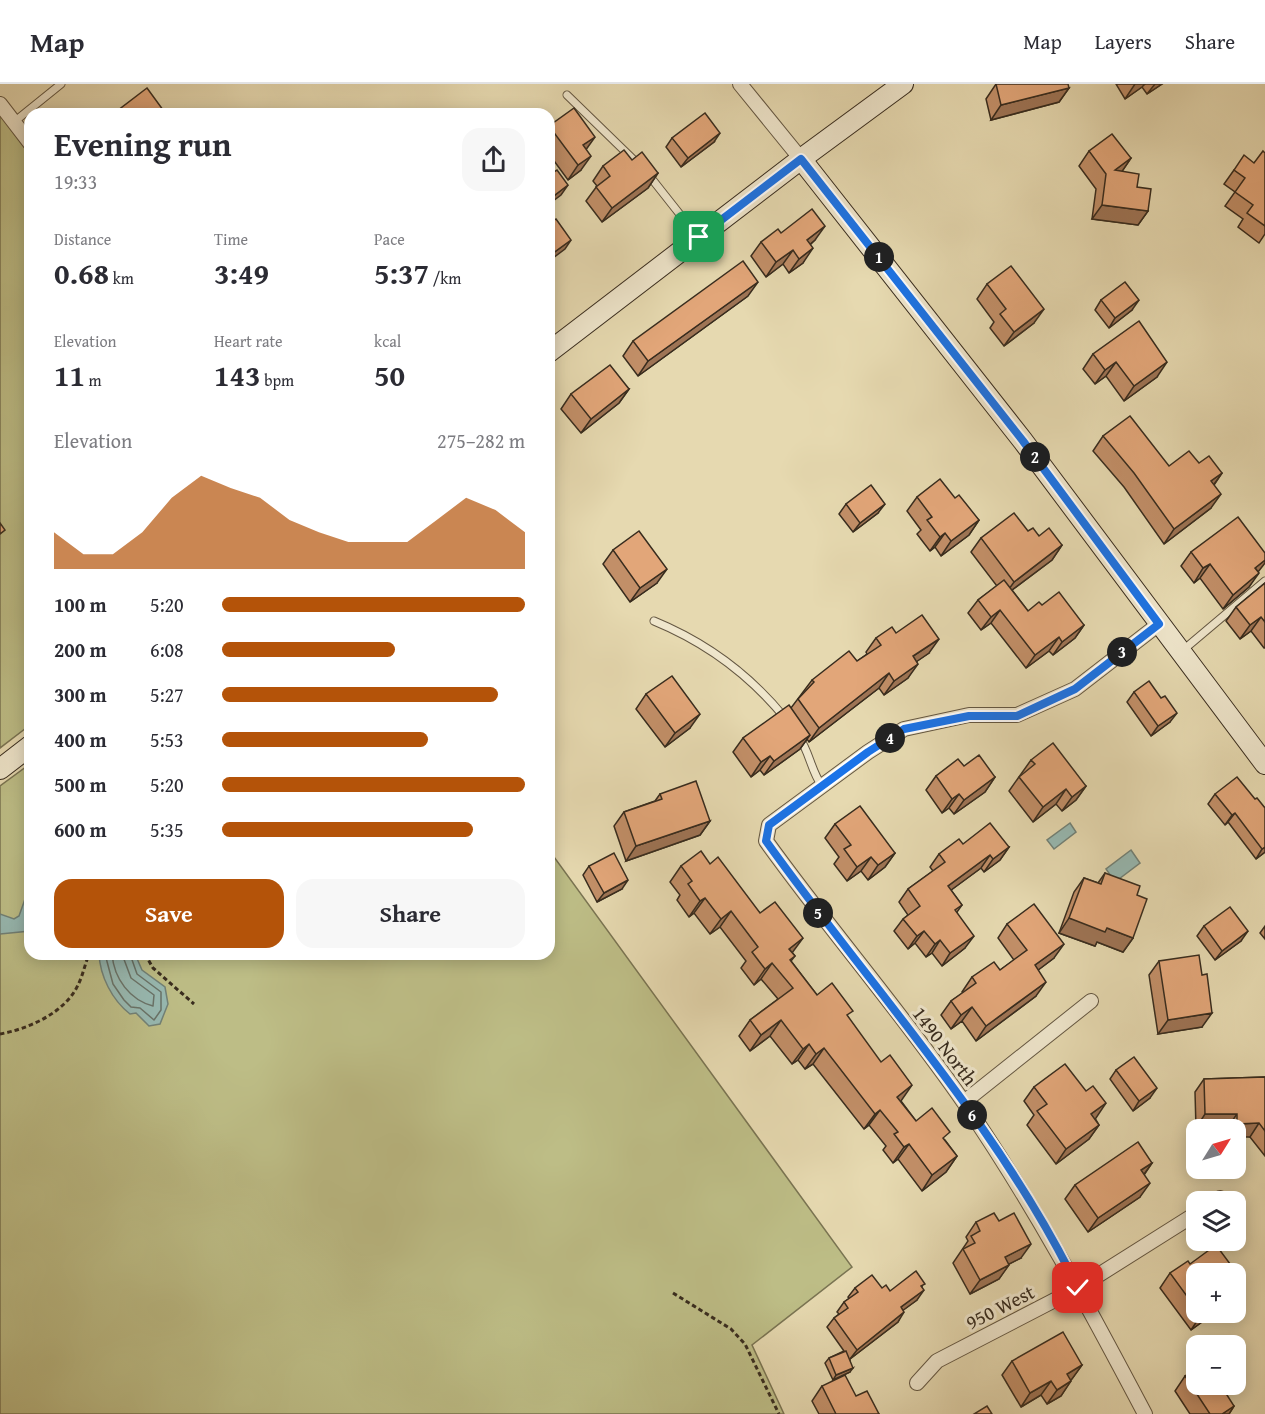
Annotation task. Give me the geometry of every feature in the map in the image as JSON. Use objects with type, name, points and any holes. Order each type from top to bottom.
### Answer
[{"type":"street","points":[[740,84],[1023,441],[1265,764]]},
{"type":"street","points":[[555,347],[903,84]]},
{"type":"street","points":[[0,104],[24,135]]},
{"type":"street","points":[[822,786],[904,729],[969,716],[1017,716],[1075,689],[1159,624]]},
{"type":"street","points":[[0,769],[24,751]]},
{"type":"street","name":"1490 North","points":[[822,786],[769,825],[766,841],[964,1102],[1020,1187],[1078,1288],[1144,1414]]},
{"type":"street","points":[[964,1102],[1092,1000]]},
{"type":"street","name":"950 West","points":[[917,1383],[937,1361],[1078,1288],[1186,1220]]},
{"type":"lane","points":[[31,108],[61,84]]},
{"type":"lane","points":[[567,95],[634,158],[699,237]]},
{"type":"lane","points":[[14,122],[24,114]]},
{"type":"lane","points":[[1180,652],[1265,581]]},
{"type":"lane","points":[[654,621],[702,644],[740,672],[773,703],[806,747],[814,775],[822,786]]},
{"type":"path","points":[[0,1034],[21,1029],[62,1006],[78,986],[87,960]]},
{"type":"path","points":[[148,960],[153,968],[194,1004]]},
{"type":"path","points":[[673,1293],[731,1329],[745,1344],[779,1414]]},
{"type":"green space","points":[[0,107],[24,138],[24,730],[0,748]]},
{"type":"green space","points":[[24,768],[24,960],[555,960],[555,858],[852,1267],[752,1345],[784,1414],[0,1414],[0,786]]},
{"type":"water","points":[[1070,823],[1076,832],[1054,849],[1047,840]]},
{"type":"water","points":[[1131,850],[1140,863],[1115,882],[1106,869]]},
{"type":"water","points":[[24,902],[24,932],[0,934],[0,914],[14,919],[19,916]]},
{"type":"water","points":[[100,960],[138,960],[142,970],[165,987],[168,1004],[160,1024],[149,1026],[136,1013],[130,1014],[118,1002],[105,979]]},
{"type":"building","points":[[996,84],[1068,84],[1069,88],[1001,105]]},
{"type":"building","points":[[147,88],[162,108],[121,108]]},
{"type":"building","points":[[574,108],[595,137],[583,145],[591,156],[578,165],[555,134],[555,122]]},
{"type":"building","points":[[705,113],[720,133],[688,158],[672,138]]},
{"type":"building","points":[[1112,134],[1131,158],[1115,170],[1139,174],[1137,187],[1151,189],[1148,211],[1102,205],[1106,174],[1089,151]]},
{"type":"building","points":[[624,150],[632,160],[642,152],[658,173],[612,208],[596,187],[610,176],[603,166]]},
{"type":"building","points":[[1263,151],[1265,153],[1265,226],[1247,213],[1253,205],[1235,192],[1245,178],[1234,170],[1244,155],[1254,163]]},
{"type":"building","points":[[557,170],[568,185],[555,195],[555,171]]},
{"type":"building","points":[[812,209],[825,226],[807,240],[813,248],[799,259],[793,250],[776,262],[761,242],[778,229],[781,233]]},
{"type":"building","points":[[555,220],[571,240],[555,252]]},
{"type":"building","points":[[743,261],[758,282],[648,361],[633,341]]},
{"type":"building","points":[[1011,266],[1044,309],[1014,332],[1000,314],[1006,309],[987,284]]},
{"type":"building","points":[[1125,282],[1139,300],[1115,318],[1101,300]]},
{"type":"building","points":[[1139,321],[1167,362],[1134,386],[1116,362],[1105,370],[1093,354]]},
{"type":"building","points":[[610,365],[629,389],[591,419],[571,394]]},
{"type":"building","points":[[1130,416],[1169,466],[1189,451],[1199,463],[1209,456],[1222,473],[1211,481],[1221,494],[1174,529],[1134,473],[1103,436]]},
{"type":"building","points":[[940,479],[955,498],[959,495],[979,520],[951,541],[945,533],[940,537],[927,520],[932,517],[917,497]]},
{"type":"building","points":[[871,485],[885,504],[860,523],[846,504]]},
{"type":"building","points":[[1014,513],[1028,531],[1033,528],[1039,536],[1049,528],[1062,545],[1014,582],[981,538]]},
{"type":"building","points":[[1238,517],[1265,553],[1265,560],[1255,568],[1259,573],[1233,595],[1210,564],[1203,568],[1191,552]]},
{"type":"building","points":[[0,523],[5,530],[0,534]]},
{"type":"building","points":[[639,531],[667,569],[640,588],[613,550]]},
{"type":"building","points":[[1004,580],[1028,611],[1039,602],[1042,605],[1059,592],[1084,625],[1062,642],[1059,637],[1035,655],[1000,610],[991,617],[978,600]]},
{"type":"building","points":[[1265,583],[1265,622],[1261,617],[1250,625],[1236,607]]},
{"type":"building","points":[[922,615],[939,639],[913,656],[918,664],[894,681],[889,673],[819,728],[798,699],[814,682],[812,680],[849,651],[857,661],[881,645],[876,638],[892,627],[896,633]]},
{"type":"building","points":[[672,676],[700,714],[675,733],[646,694]]},
{"type":"building","points":[[1149,681],[1161,698],[1165,696],[1177,713],[1158,726],[1134,692]]},
{"type":"building","points":[[789,705],[810,735],[774,761],[770,756],[761,762],[743,738]]},
{"type":"building","points":[[1053,743],[1086,786],[1072,797],[1066,789],[1043,807],[1019,777],[1035,764],[1031,760]]},
{"type":"building","points":[[979,755],[995,777],[964,800],[959,794],[952,799],[936,776],[958,759],[964,766]]},
{"type":"building","points":[[1237,777],[1265,808],[1265,847],[1262,849],[1235,813],[1232,815],[1215,794]]},
{"type":"building","points":[[696,781],[710,821],[636,846],[624,812],[662,799],[660,794]]},
{"type":"building","points":[[860,806],[895,853],[878,865],[871,857],[857,867],[844,849],[851,845],[835,824]]},
{"type":"building","points":[[990,823],[1009,847],[993,859],[990,855],[948,886],[962,905],[955,910],[974,936],[950,953],[940,940],[935,944],[924,931],[917,936],[903,919],[920,906],[908,889],[945,862],[939,854],[959,839],[963,844]]},
{"type":"building","points":[[701,851],[710,864],[718,857],[760,913],[775,902],[803,938],[789,949],[795,956],[790,960],[817,995],[832,983],[853,1011],[847,1015],[881,1062],[890,1055],[912,1085],[897,1097],[916,1121],[932,1108],[950,1132],[943,1138],[957,1156],[932,1175],[909,1144],[904,1147],[894,1134],[898,1132],[880,1110],[875,1114],[824,1048],[816,1054],[809,1044],[803,1049],[781,1020],[761,1035],[750,1020],[793,988],[772,963],[765,969],[752,952],[758,947],[731,911],[721,919],[705,898],[700,901],[688,884],[692,881],[681,866]]},
{"type":"building","points":[[614,853],[628,880],[604,893],[589,866]]},
{"type":"building","points":[[1105,873],[1140,886],[1137,895],[1147,899],[1133,938],[1107,928],[1105,932],[1069,918],[1084,878],[1101,884]]},
{"type":"building","points":[[1034,904],[1064,944],[1035,965],[1046,982],[986,1026],[972,1007],[961,1015],[951,1001],[976,983],[972,977],[994,962],[1000,970],[1027,950],[1007,924]]},
{"type":"building","points":[[1230,907],[1248,931],[1222,951],[1204,926]]},
{"type":"building","points":[[1199,955],[1202,975],[1207,974],[1212,1013],[1168,1020],[1159,961]]},
{"type":"building","points":[[1134,1057],[1157,1088],[1139,1101],[1116,1070]]},
{"type":"building","points":[[1065,1064],[1086,1091],[1093,1086],[1106,1103],[1091,1114],[1099,1125],[1066,1149],[1037,1111],[1047,1104],[1034,1087]]},
{"type":"building","points":[[1265,1077],[1265,1131],[1259,1123],[1246,1124],[1246,1119],[1237,1119],[1237,1114],[1205,1114],[1204,1079]]},
{"type":"building","points":[[1138,1142],[1152,1163],[1141,1170],[1150,1183],[1098,1218],[1075,1185]]},
{"type":"building","points":[[994,1213],[999,1221],[1014,1213],[1031,1244],[1005,1257],[1009,1265],[980,1280],[963,1249],[975,1243],[971,1236],[980,1231],[976,1222]]},
{"type":"building","points":[[1208,1251],[1220,1251],[1229,1263],[1191,1263]]},
{"type":"building","points":[[1188,1261],[1189,1263],[1186,1263],[1186,1295],[1170,1273]]},
{"type":"building","points":[[916,1271],[925,1284],[921,1286],[924,1290],[901,1307],[904,1312],[857,1350],[834,1318],[848,1308],[844,1302],[858,1292],[855,1288],[872,1275],[882,1288],[886,1285],[890,1291]]},
{"type":"building","points":[[1063,1332],[1082,1365],[1067,1374],[1071,1381],[1057,1390],[1051,1381],[1030,1393],[1012,1361]]},
{"type":"building","points":[[846,1351],[853,1368],[836,1375],[829,1358]]},
{"type":"building","points":[[845,1375],[856,1396],[867,1391],[879,1414],[836,1414],[822,1386]]},
{"type":"building","points":[[1198,1395],[1227,1395],[1234,1406],[1222,1414],[1210,1414]]},
{"type":"building","points":[[987,1406],[992,1414],[974,1414]]},
{"type":"route","points":[[699,237],[801,159],[1023,441],[1159,624],[1075,689],[1017,716],[969,716],[904,729],[868,752],[769,825],[766,841],[964,1102],[1020,1187],[1078,1288]]}]
